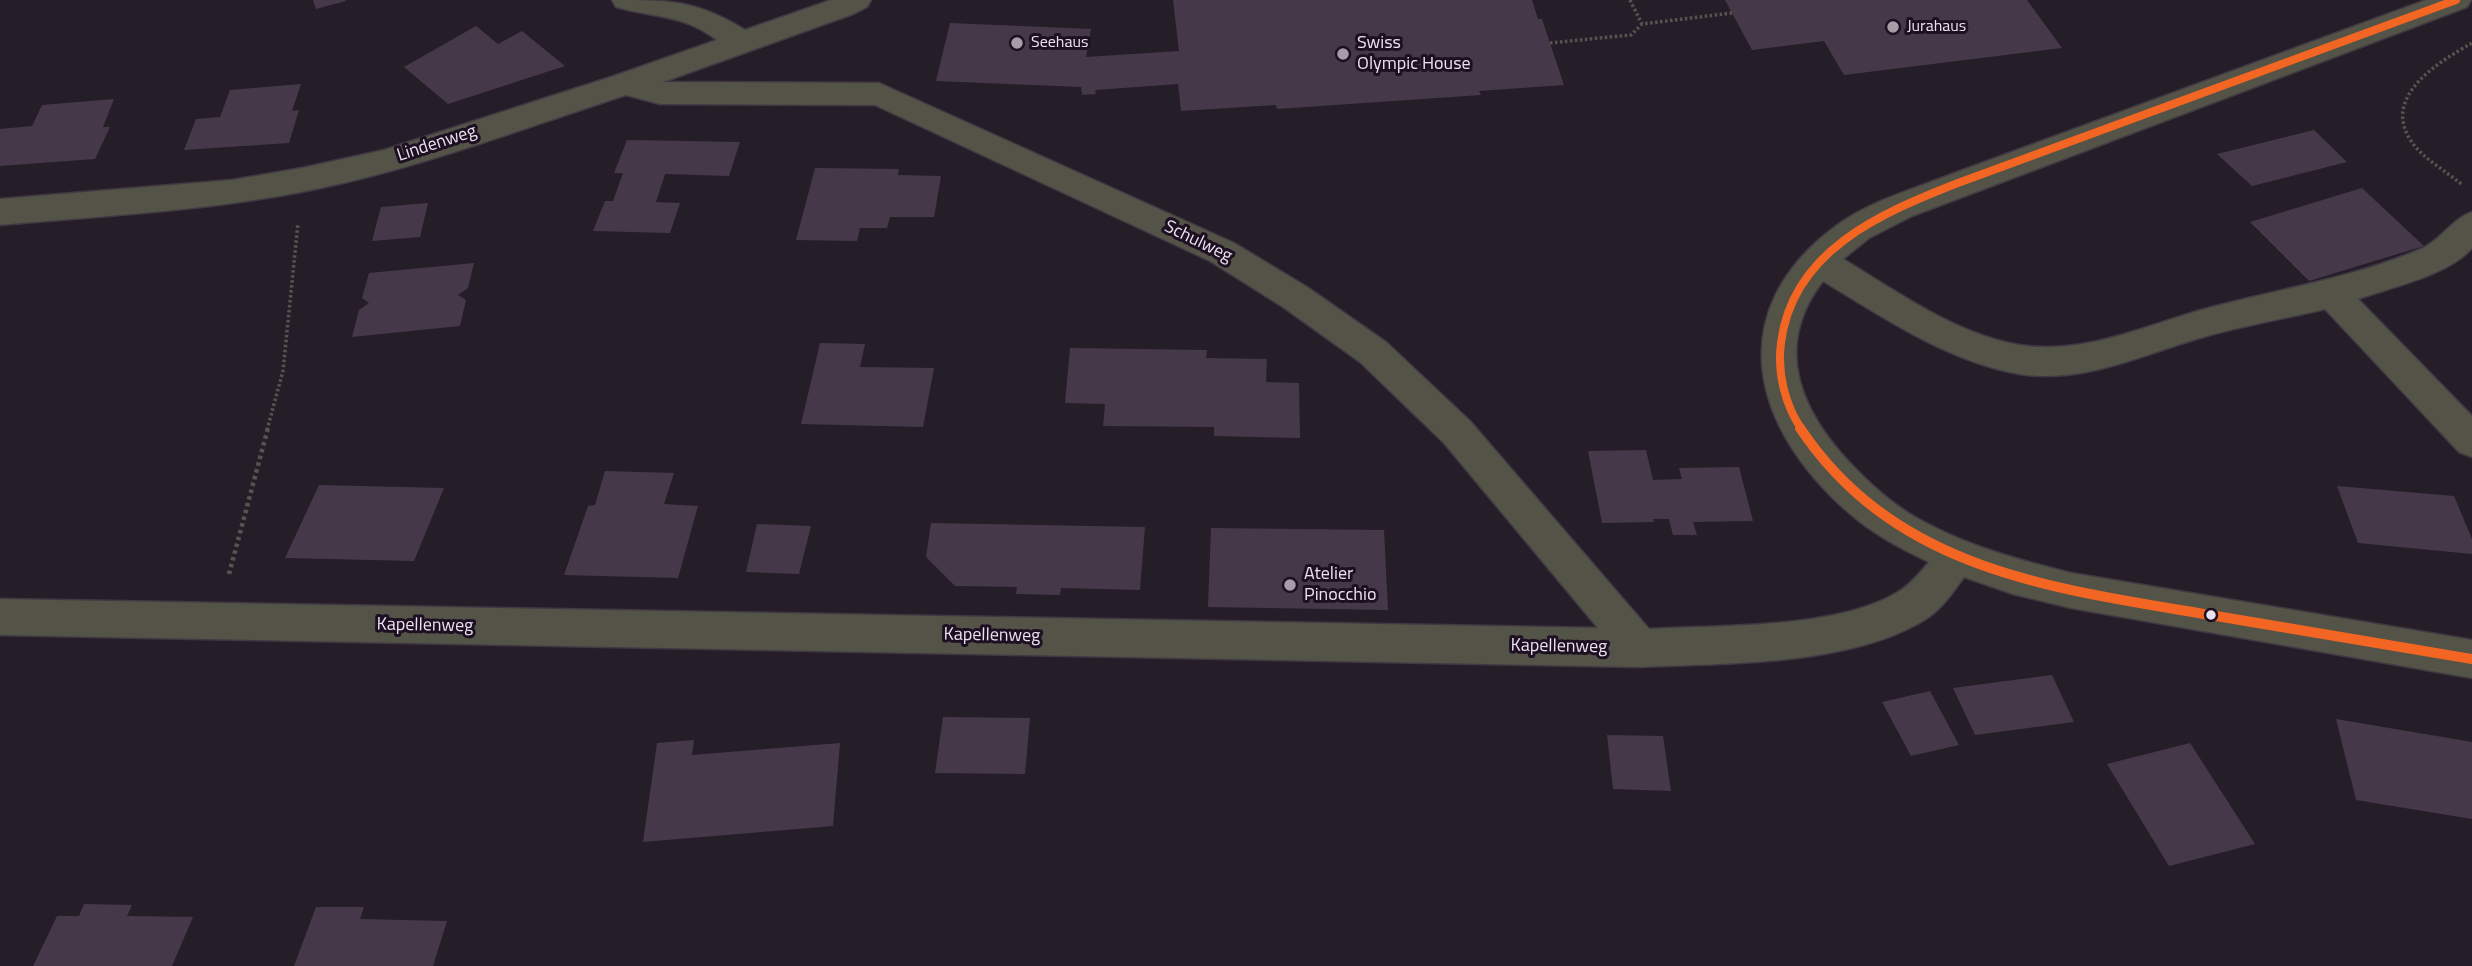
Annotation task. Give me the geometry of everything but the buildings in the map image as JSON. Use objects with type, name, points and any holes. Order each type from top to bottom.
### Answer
[{"type":"street","points":[[627,0],[665,5],[709,19],[741,43]]},
{"type":"street","name":"Lindenweg","points":[[0,212],[232,192],[302,180],[386,160],[625,84],[856,0]]},
{"type":"street","points":[[2456,0],[1883,215],[1850,234],[1818,261],[1790,301],[1781,322],[1778,346],[1780,375],[1792,416],[1828,467],[1878,515],[1913,537],[1956,557],[2018,578],[2128,600],[2472,659]]},
{"type":"street","name":"Schulweg","points":[[625,84],[660,93],[879,94],[1222,252],[1295,297],[1373,352],[1457,432],[1640,648]]},
{"type":"street","points":[[1818,261],[1942,332],[1974,346],[2021,360],[2081,358],[2117,352],[2202,323],[2332,294],[2436,257],[2456,243],[2472,225]]},
{"type":"street","points":[[2332,294],[2472,441]]},
{"type":"street","name":"Kapellenweg","points":[[0,617],[1640,648],[1813,635],[1864,626],[1910,607],[1926,596],[1956,557]]},
{"type":"path","points":[[1630,0],[1642,24]]},
{"type":"path","points":[[1550,43],[1630,35],[1642,24],[1732,13]]},
{"type":"path","points":[[2462,184],[2412,142],[2406,133],[2402,117],[2405,101],[2418,80],[2472,43]]},
{"type":"path","points":[[216,622],[283,371],[302,180]]},
{"type":"transit line","points":[[2456,0],[1958,183],[1875,219],[1851,233],[1814,267],[1789,308],[1782,330],[1780,353],[1781,376],[1787,400],[1797,423],[1821,458],[1849,488],[1881,514],[1952,553],[1991,568],[2071,591],[2472,659]]},
{"type":"place","name":"Jurahaus","points":[[1893,27]]},
{"type":"place","name":"Seehaus","points":[[1017,43]]},
{"type":"place","name":"Swiss Olympic House","points":[[1343,54]]},
{"type":"place","name":"Atelier Pinocchio","points":[[1290,585]]}]
